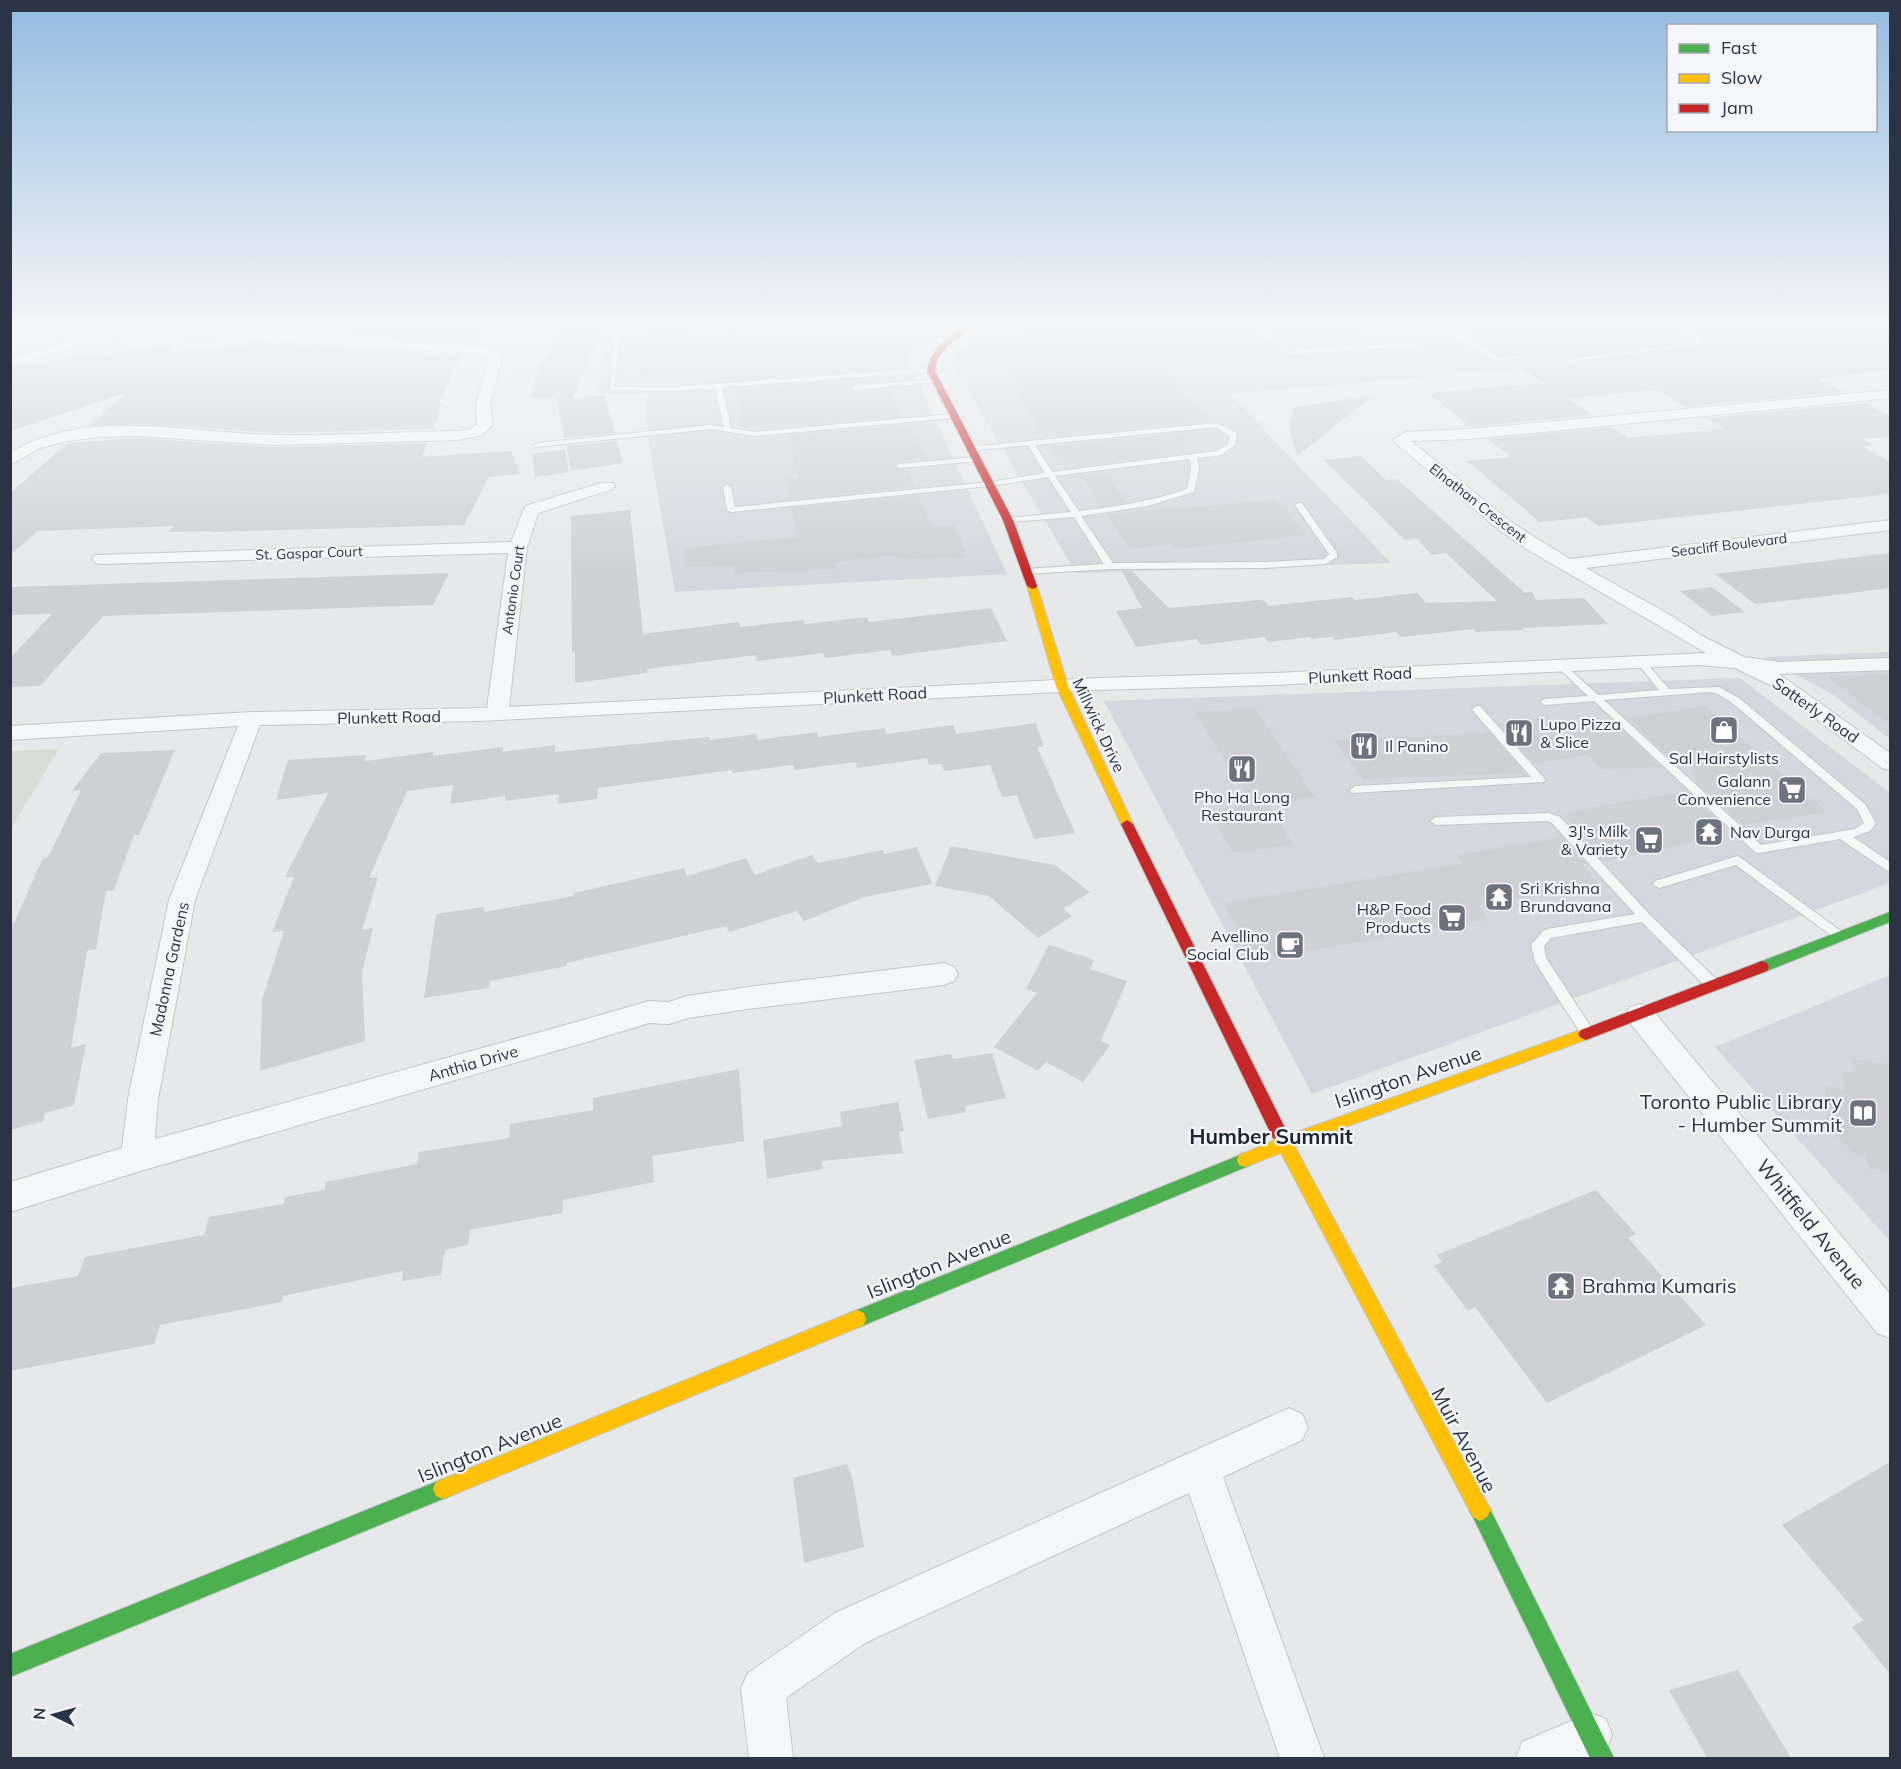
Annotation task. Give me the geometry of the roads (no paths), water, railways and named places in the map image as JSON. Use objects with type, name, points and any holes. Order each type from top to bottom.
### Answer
[{"type":"street","points":[[10,460],[32,445],[56,437],[114,432],[178,433],[273,440],[440,435],[454,437],[480,430],[485,425],[483,408]]},
{"type":"street","name":"Millwick Drive","points":[[950,408],[1008,520],[1027,571],[1062,686],[1183,941],[1285,1144]]},
{"type":"street","name":"Elnathan Crescent","points":[[1739,662],[1695,640],[1665,620],[1567,566],[1505,526],[1400,440],[1406,437],[1469,434],[1747,408]]},
{"type":"street","name":"Antonio Court","points":[[497,714],[518,547],[531,510],[607,486]]},
{"type":"street","name":"Seacliff Boulevard","points":[[1567,566],[1890,525]]},
{"type":"street","name":"St. Gaspar Court","points":[[101,559],[518,547]]},
{"type":"street","name":"Plunkett Road","points":[[10,733],[252,719],[497,714],[1062,686],[1698,659],[1739,662]]},
{"type":"street","points":[[1739,662],[1780,668],[1890,664]]},
{"type":"street","name":"Satterly Road","points":[[1739,662],[1779,682],[1890,763]]},
{"type":"street","name":"Madonna Gardens","points":[[137,1158],[143,1099],[182,900],[252,719]]},
{"type":"street","name":"Islington Avenue","points":[[10,1666],[1334,1124],[1640,1015],[1890,917]]},
{"type":"street","name":"Anthia Drive","points":[[10,1197],[137,1158],[597,1028],[633,1014],[669,1013],[687,1007],[755,997],[944,974]]},
{"type":"street","name":"Whitfield Avenue","points":[[1640,1015],[1890,1321]]},
{"type":"street","name":"Muir Avenue","points":[[1285,1144],[1500,1548],[1596,1747]]},
{"type":"street","points":[[771,1758],[764,1688],[850,1628],[1289,1427]]},
{"type":"street","points":[[1200,1468],[1302,1758]]},
{"type":"street","points":[[1538,1758],[1596,1747]]},
{"type":"lane","points":[[723,408],[728,431]]},
{"type":"lane","points":[[538,445],[711,427],[754,434],[954,416]]},
{"type":"lane","points":[[727,487],[731,510],[990,484],[1219,453],[1231,446],[1234,435],[1217,425],[1030,443],[899,466]]},
{"type":"lane","points":[[1030,443],[1110,566]]},
{"type":"lane","points":[[1008,520],[1118,509],[1166,500],[1191,490],[1195,470],[1193,456]]},
{"type":"lane","points":[[1027,571],[1110,566],[1266,565],[1326,561],[1334,555],[1299,505]]},
{"type":"lane","points":[[1641,662],[1667,693]]},
{"type":"lane","points":[[1545,702],[1596,698],[1714,690],[1735,700],[1861,807],[1870,823],[1866,828],[1841,834],[1759,849],[1596,698],[1560,665]]},
{"type":"lane","points":[[1355,790],[1540,780],[1477,709]]},
{"type":"lane","points":[[1436,821],[1550,817],[1556,820],[1645,917],[1714,986]]},
{"type":"lane","points":[[1841,834],[1890,867]]},
{"type":"lane","points":[[1659,884],[1738,860],[1841,937]]},
{"type":"lane","points":[[1588,1033],[1547,971],[1537,945],[1547,934],[1645,917]]},
{"type":"place","name":"Sal Hairstylists","points":[[1724,730]]},
{"type":"place","name":"Lupo Pizza & Slice","points":[[1519,733]]},
{"type":"place","name":"Il Panino","points":[[1364,746]]},
{"type":"place","name":"Pho Ha Long Restaurant","points":[[1242,769]]},
{"type":"place","name":"Galann Convenience","points":[[1792,790]]},
{"type":"place","name":"Nav Durga","points":[[1709,832]]},
{"type":"place","name":"3J's Milk & Variety","points":[[1649,840]]},
{"type":"place","name":"Sri Krishna Brundavana","points":[[1499,897]]},
{"type":"place","name":"H&P Food Products","points":[[1452,918]]},
{"type":"place","name":"Avellino Social Club","points":[[1290,945]]},
{"type":"place","name":"Toronto Public Library - Humber Summit","points":[[1863,1113]]},
{"type":"place","name":"Brahma Kumaris","points":[[1561,1286]]},
{"type":"district","name":"Humber Summit","points":[[1271,1137]]}]
